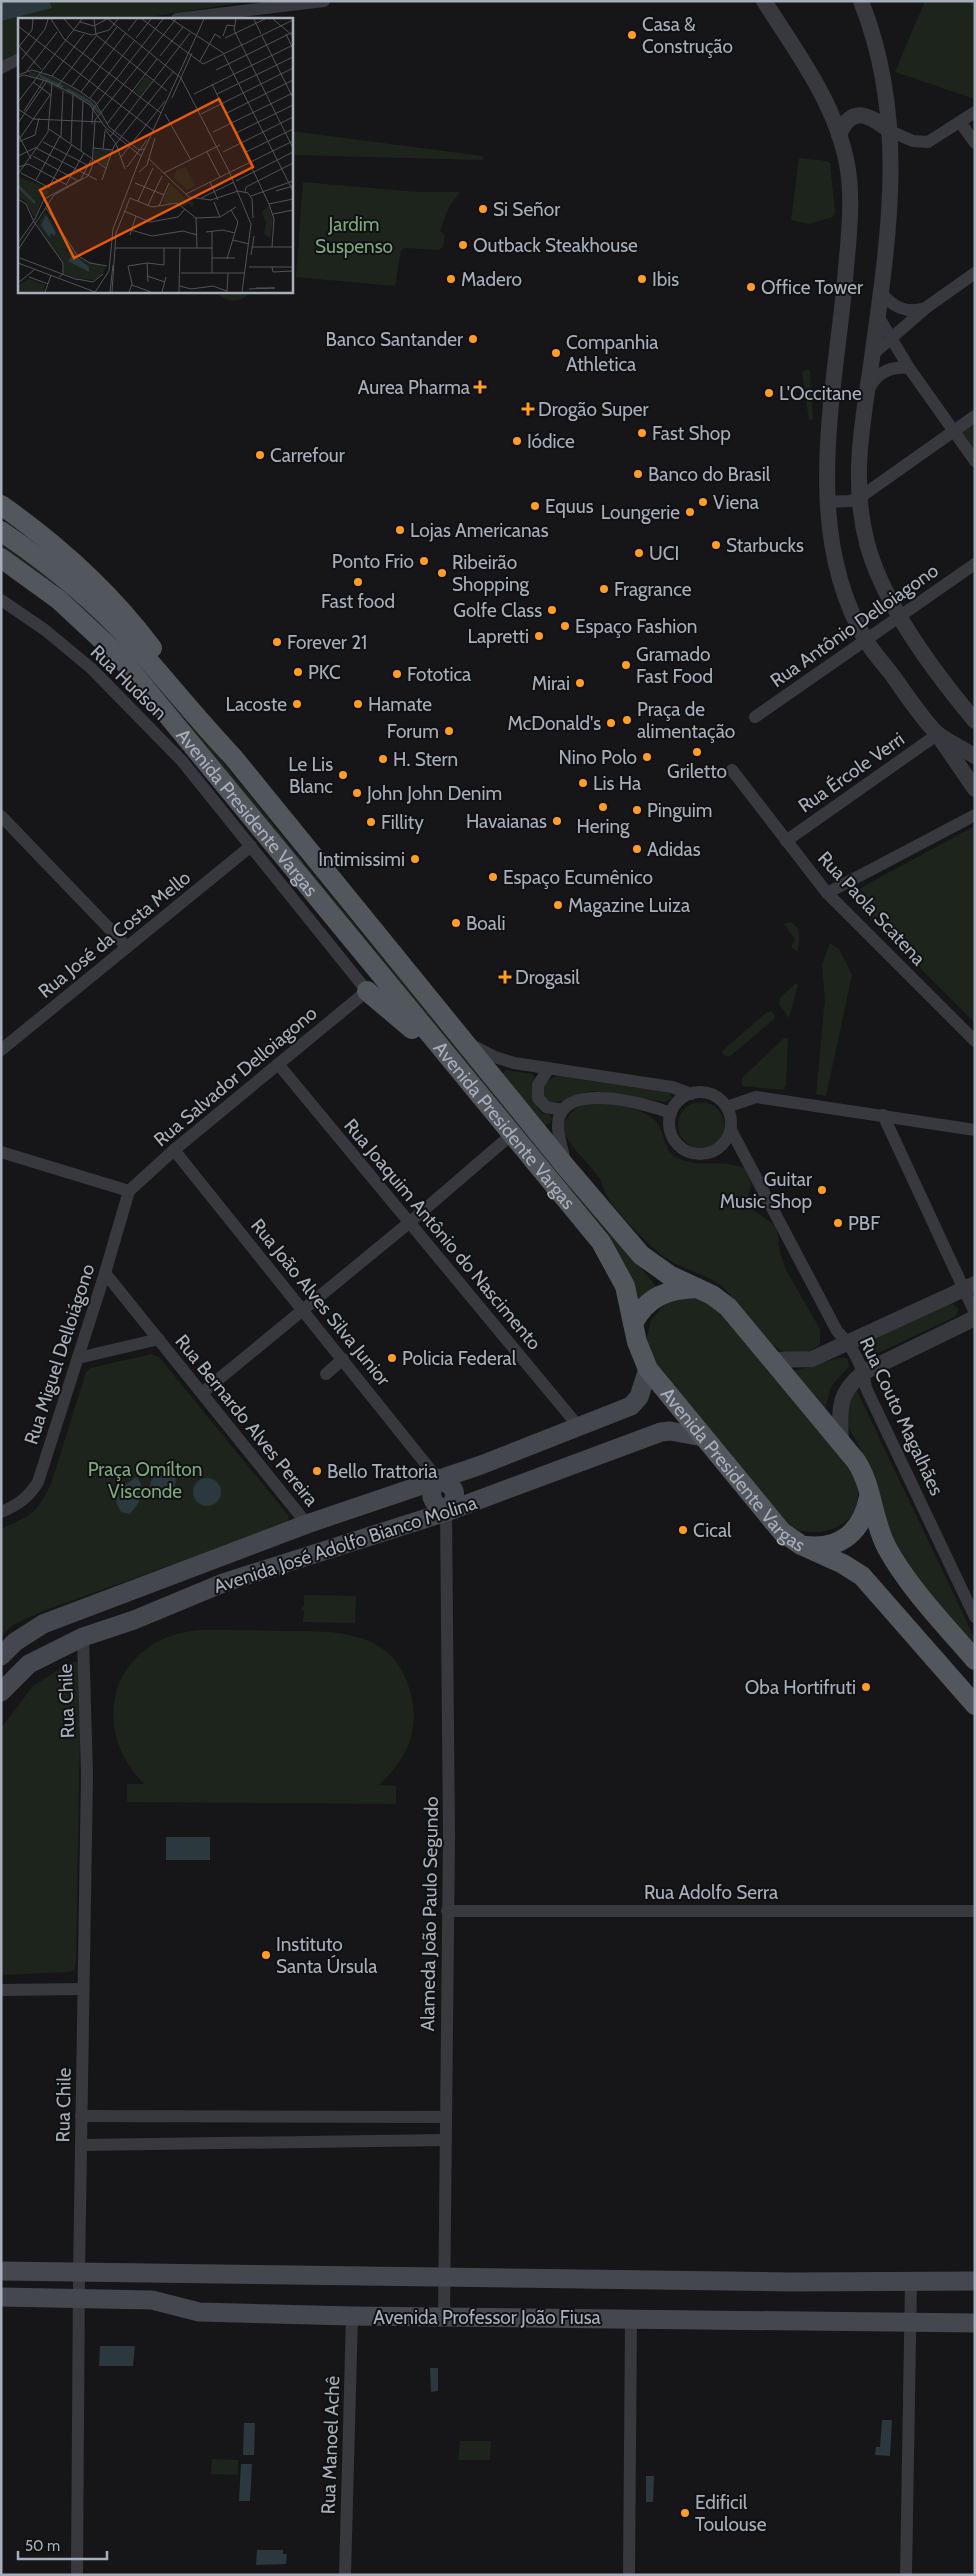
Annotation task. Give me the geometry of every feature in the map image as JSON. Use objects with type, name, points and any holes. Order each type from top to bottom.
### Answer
[{"type":"main road","points":[[1,505],[44,536],[131,620],[198,708],[197,719]]},
{"type":"main road","name":"Avenida Presidente Vargas","points":[[1,531],[75,587],[105,615],[233,757],[566,1167],[641,1255],[669,1275],[722,1300],[841,1443],[860,1469],[875,1521],[887,1548],[905,1576],[975,1660]]},
{"type":"main road","name":"Avenida Presidente Vargas","points":[[1,558],[59,600],[118,655],[600,1242],[625,1286],[637,1342],[648,1370],[773,1522],[801,1545],[852,1569],[862,1576],[975,1705]]},
{"type":"main road","points":[[368,991],[403,1020],[434,1051],[452,1061]]},
{"type":"main road","points":[[633,1323],[644,1306],[660,1294],[699,1288]]},
{"type":"main road","name":"Avenida José Adolfo Bianco Molina","points":[[1,1656],[15,1642],[43,1624],[307,1524],[437,1478],[481,1465],[632,1406],[639,1397],[648,1370]]},
{"type":"main road","name":"Avenida José Adolfo Bianco Molina","points":[[1,1692],[29,1664],[83,1637],[134,1620],[223,1583],[446,1512],[661,1432],[670,1431],[703,1437]]},
{"type":"main road","points":[[437,1478],[431,1489],[432,1499],[438,1507],[446,1512]]},
{"type":"main road","points":[[801,1545],[823,1546],[845,1538],[862,1521],[869,1498]]},
{"type":"main road","points":[[213,1559],[223,1583]]},
{"type":"main road","name":"Avenida Professor João Fiusa","points":[[1,2271],[975,2281]]},
{"type":"main road","name":"Avenida Professor João Fiusa","points":[[1,2297],[152,2300],[199,2312],[352,2316],[975,2323]]},
{"type":"street","points":[[185,18],[324,1]]},
{"type":"street","points":[[764,1],[815,82],[839,134],[847,164],[850,221],[843,304],[830,408],[826,502],[828,525],[844,590],[865,640],[938,734],[975,788]]},
{"type":"street","points":[[861,1],[879,52],[887,96],[892,203],[859,449],[859,498],[867,543],[886,592],[900,617],[972,712]]},
{"type":"street","points":[[1,68],[18,60]]},
{"type":"street","points":[[839,134],[845,122],[856,115],[872,117],[890,131],[921,143],[928,142],[975,112]]},
{"type":"street","points":[[960,122],[975,143]]},
{"type":"street","points":[[872,355],[927,308],[975,273]]},
{"type":"street","points":[[881,292],[893,305],[901,309],[919,310],[927,308]]},
{"type":"street","points":[[878,316],[909,368],[975,461]]},
{"type":"street","points":[[867,394],[879,374],[893,368],[909,368]]},
{"type":"street","points":[[826,502],[850,501],[859,498],[975,416]]},
{"type":"street","name":"Rua Antônio Delloiagono","points":[[754,717],[975,564]]},
{"type":"street","name":"Rua Hudson","points":[[1,600],[45,630],[92,669],[182,761],[368,991]]},
{"type":"street","points":[[938,734],[975,756]]},
{"type":"street","name":"Rua Ércole Verri","points":[[786,841],[938,734]]},
{"type":"street","name":"Rua Paola Scatena","points":[[732,770],[827,893],[975,1041]]},
{"type":"street","points":[[827,893],[975,815]]},
{"type":"street","points":[[1,816],[127,947]]},
{"type":"street","name":"Rua José da Costa Mello","points":[[1,1050],[251,846]]},
{"type":"street","name":"Rua Salvador Delloiagono","points":[[129,1191],[174,1150],[368,991]]},
{"type":"street","points":[[465,1042],[495,1057],[549,1068],[672,1086],[690,1094],[712,1094],[727,1107],[730,1114],[731,1130],[727,1140],[720,1148],[702,1155],[692,1154],[675,1142],[669,1123],[671,1113],[676,1104],[690,1094]]},
{"type":"street","name":"Rua Joaquim Antônio do Nascimento","points":[[278,1064],[579,1427]]},
{"type":"street","points":[[549,1068],[538,1086],[538,1098],[546,1107],[563,1110]]},
{"type":"street","points":[[566,1167],[558,1123],[563,1110],[577,1100],[590,1097],[651,1106],[671,1113]]},
{"type":"street","points":[[727,1107],[756,1097],[975,1130]]},
{"type":"street","points":[[883,1115],[969,1287],[975,1313]]},
{"type":"street","name":"Rua Couto Magalhães","points":[[731,1130],[837,1330],[850,1343],[864,1372],[866,1388],[975,1617]]},
{"type":"street","points":[[203,1392],[410,1222],[511,1135]]},
{"type":"street","name":"Rua João Alves Silva Junior","points":[[174,1150],[303,1308],[437,1478]]},
{"type":"street","points":[[1,1152],[129,1191]]},
{"type":"street","name":"Rua Miguel Delloiágono","points":[[1,1512],[20,1504],[31,1494],[38,1482],[105,1273],[129,1191]]},
{"type":"street","name":"Rua Bernardo Alves Pereira","points":[[105,1273],[203,1392],[307,1524]]},
{"type":"street","points":[[772,1360],[812,1360],[969,1287]]},
{"type":"street","points":[[841,1443],[840,1418],[844,1392],[849,1384],[864,1372],[975,1318]]},
{"type":"street","name":"Rua Bernardo Alves Pereira","points":[[78,1358],[159,1339]]},
{"type":"street","points":[[326,1374],[343,1359]]},
{"type":"street","name":"Alameda João Paulo Segundo","points":[[444,2316],[449,1836],[446,1512]]},
{"type":"street","name":"Rua Chile","points":[[77,2575],[79,2273],[87,1774],[83,1637]]},
{"type":"street","name":"Rua Adolfo Serra","points":[[447,1911],[975,1911]]},
{"type":"street","points":[[1,1990],[83,1989]]},
{"type":"street","points":[[81,2116],[446,2117]]},
{"type":"street","points":[[81,2145],[446,2140]]},
{"type":"street","points":[[906,2575],[912,2322],[911,2281]]},
{"type":"street","name":"Rua Manoel Achê","points":[[345,2575],[352,2316]]},
{"type":"street","points":[[629,2575],[631,2319]]},
{"type":"green space","points":[[1,1],[251,1],[143,18],[18,18],[18,52],[1,61]]},
{"type":"green space","points":[[925,1],[975,1],[975,99],[895,72]]},
{"type":"green space","points":[[292,131],[483,156],[483,160],[292,155]]},
{"type":"green space","points":[[799,158],[830,163],[835,212],[833,217],[809,224],[791,220]]},
{"type":"green space","name":"Jardim Suspenso","points":[[303,182],[418,192],[460,192],[450,205],[440,231],[445,235],[443,247],[439,250],[405,248],[401,250],[395,286],[296,277]]},
{"type":"green space","points":[[217,292],[250,292],[243,298],[234,301]]},
{"type":"green space","points":[[807,369],[810,371],[813,419],[809,420],[802,372]]},
{"type":"green space","points":[[975,416],[975,461],[954,431]]},
{"type":"green space","points":[[1,539],[65,588],[136,655],[324,887],[656,1286],[639,1299],[49,582],[1,546]]},
{"type":"green space","points":[[975,826],[975,1023],[863,911],[856,896],[862,887]]},
{"type":"green space","points":[[789,922],[798,931],[798,952],[791,947],[795,939],[784,924]]},
{"type":"green space","points":[[830,943],[839,949],[852,975],[826,1096],[816,1094],[825,999],[822,965]]},
{"type":"green space","points":[[796,983],[798,985],[789,1018],[779,1004],[780,998]]},
{"type":"green space","points":[[772,1011],[775,1017],[773,1020],[729,1057],[723,1055],[722,1051],[766,1013]]},
{"type":"green space","points":[[784,1038],[788,1038],[786,1085],[783,1090],[742,1086],[742,1078]]},
{"type":"green space","points":[[506,1070],[532,1074],[535,1078],[533,1092],[535,1101],[542,1114],[549,1113],[552,1119],[550,1123],[545,1125],[502,1074]]},
{"type":"green space","points":[[557,1076],[670,1093],[672,1098],[665,1102],[592,1091],[562,1101],[556,1102],[545,1099],[542,1087],[546,1081]]},
{"type":"green space","points":[[596,1101],[638,1111],[653,1118],[660,1128],[666,1146],[676,1157],[694,1163],[730,1164],[747,1170],[751,1185],[747,1201],[753,1210],[772,1223],[777,1230],[780,1253],[786,1270],[820,1329],[820,1344],[804,1353],[790,1353],[776,1347],[752,1324],[732,1296],[722,1286],[667,1259],[635,1230],[611,1203],[600,1178],[573,1146],[562,1128],[575,1109]]},
{"type":"green space","points":[[701,1102],[714,1106],[720,1112],[724,1125],[720,1138],[714,1144],[701,1148],[688,1144],[682,1138],[678,1125],[682,1112],[688,1106]]},
{"type":"green space","points":[[694,1296],[715,1304],[849,1462],[858,1488],[857,1504],[851,1515],[843,1523],[833,1529],[821,1532],[809,1532],[786,1524],[657,1369],[646,1342],[651,1320],[666,1303]]},
{"type":"green space","points":[[951,1302],[959,1309],[955,1317],[878,1353],[871,1350],[871,1340]]},
{"type":"green space","name":"Praça Omílton Visconde","points":[[152,1354],[159,1357],[288,1515],[289,1521],[43,1611],[15,1624],[1,1636],[1,1529],[32,1513],[41,1503],[51,1484],[86,1372],[91,1368]]},
{"type":"green space","points":[[840,1358],[847,1358],[849,1367],[832,1385],[825,1408],[793,1371]]},
{"type":"green space","points":[[856,1389],[975,1639],[975,1649],[915,1578],[887,1533],[867,1462],[847,1421],[850,1402]]},
{"type":"green space","points":[[304,1595],[356,1596],[355,1623],[303,1622],[304,1611],[301,1609],[304,1605]]},
{"type":"green space","points":[[199,1630],[327,1632],[366,1640],[382,1648],[396,1661],[406,1680],[413,1704],[414,1716],[411,1739],[395,1768],[379,1785],[396,1786],[396,1804],[127,1802],[127,1784],[144,1784],[126,1760],[116,1736],[113,1711],[118,1687],[129,1666],[147,1649],[170,1636]]},
{"type":"green space","points":[[71,1662],[78,1662],[81,1669],[76,1963],[74,1970],[68,1972],[1,1975],[1,1728],[33,1686]]},
{"type":"green space","points":[[460,2441],[491,2441],[490,2460],[458,2460]]},
{"type":"green space","points":[[212,2459],[238,2460],[238,2475],[211,2474]]},
{"type":"shaded area","points":[[1,1],[49,1],[52,8],[1,21]]},
{"type":"shaded area","points":[[161,1472],[170,1473],[176,1478],[175,1488],[167,1496],[156,1496],[150,1490],[152,1480]]},
{"type":"shaded area","points":[[136,1477],[142,1487],[139,1501],[130,1514],[121,1512],[116,1502],[120,1489]]},
{"type":"shaded area","points":[[207,1478],[217,1482],[221,1492],[217,1502],[207,1506],[197,1502],[193,1492],[197,1482]]},
{"type":"shaded area","points":[[166,1837],[210,1837],[210,1860],[166,1860]]},
{"type":"shaded area","points":[[100,2346],[135,2346],[133,2366],[99,2366]]},
{"type":"shaded area","points":[[430,2368],[438,2368],[438,2391],[431,2392]]},
{"type":"shaded area","points":[[882,2420],[892,2420],[890,2456],[875,2455],[876,2447],[880,2447]]},
{"type":"shaded area","points":[[244,2423],[255,2423],[254,2455],[243,2455]]},
{"type":"shaded area","points":[[241,2464],[252,2464],[250,2501],[239,2501]]},
{"type":"shaded area","points":[[646,2476],[654,2476],[653,2502],[646,2502]]},
{"type":"shaded area","points":[[257,2550],[283,2550],[283,2554],[287,2554],[286,2564],[256,2565]]},
{"type":"place","name":"Casa & Construção","points":[[632,35]]},
{"type":"place","name":"Si Señor","points":[[483,209]]},
{"type":"place","name":"Outback Steakhouse","points":[[463,245]]},
{"type":"place","name":"Madero","points":[[451,279]]},
{"type":"place","name":"Ibis","points":[[642,279]]},
{"type":"place","name":"Office Tower","points":[[751,287]]},
{"type":"place","name":"Banco Santander","points":[[473,339]]},
{"type":"place","name":"Companhia Athletica","points":[[556,353]]},
{"type":"place","name":"Aurea Pharma","points":[[480,387]]},
{"type":"place","name":"L'Occitane","points":[[769,393]]},
{"type":"place","name":"Drogão Super","points":[[528,409]]},
{"type":"place","name":"Fast Shop","points":[[642,433]]},
{"type":"place","name":"Iódice","points":[[517,441]]},
{"type":"place","name":"Carrefour","points":[[260,455]]},
{"type":"place","name":"Banco do Brasil","points":[[638,474]]},
{"type":"place","name":"Viena","points":[[703,502]]},
{"type":"place","name":"Equus","points":[[535,506]]},
{"type":"place","name":"Loungerie","points":[[690,512]]},
{"type":"place","name":"Lojas Americanas","points":[[400,530]]},
{"type":"place","name":"Starbucks","points":[[716,545]]},
{"type":"place","name":"UCI","points":[[639,553]]},
{"type":"place","name":"Ponto Frio","points":[[424,561]]},
{"type":"place","name":"Ribeirão Shopping","points":[[442,573]]},
{"type":"place","name":"Fast food","points":[[358,582]]},
{"type":"place","name":"Fragrance","points":[[604,589]]},
{"type":"place","name":"Golfe Class","points":[[552,610]]},
{"type":"place","name":"Espaço Fashion","points":[[565,626]]},
{"type":"place","name":"Lapretti","points":[[539,636]]},
{"type":"place","name":"Forever 21","points":[[277,642]]},
{"type":"place","name":"Gramado Fast Food","points":[[626,665]]},
{"type":"place","name":"PKC","points":[[298,672]]},
{"type":"place","name":"Fototica","points":[[397,674]]},
{"type":"place","name":"Mirai","points":[[580,683]]},
{"type":"place","name":"Lacoste","points":[[297,704]]},
{"type":"place","name":"Hamate","points":[[358,704]]},
{"type":"place","name":"Praça de alimentação","points":[[627,720]]},
{"type":"place","name":"McDonald's","points":[[611,723]]},
{"type":"place","name":"Forum","points":[[449,731]]},
{"type":"place","name":"Griletto","points":[[697,752]]},
{"type":"place","name":"Nino Polo","points":[[647,757]]},
{"type":"place","name":"H. Stern","points":[[383,759]]},
{"type":"place","name":"Le Lis Blanc","points":[[343,775]]},
{"type":"place","name":"Lis Ha","points":[[583,783]]},
{"type":"place","name":"John John Denim","points":[[357,793]]},
{"type":"place","name":"Hering","points":[[603,807]]},
{"type":"place","name":"Pinguim","points":[[637,810]]},
{"type":"place","name":"Havaianas","points":[[557,821]]},
{"type":"place","name":"Fillity","points":[[371,822]]},
{"type":"place","name":"Adidas","points":[[637,849]]},
{"type":"place","name":"Intimissimi","points":[[415,859]]},
{"type":"place","name":"Espaço Ecumênico","points":[[493,877]]},
{"type":"place","name":"Magazine Luiza","points":[[558,905]]},
{"type":"place","name":"Boali","points":[[456,923]]},
{"type":"place","name":"Drogasil","points":[[505,977]]},
{"type":"place","name":"Guitar Music Shop","points":[[822,1190]]},
{"type":"place","name":"PBF","points":[[838,1223]]},
{"type":"place","name":"Policia Federal","points":[[392,1358]]},
{"type":"place","name":"Bello Trattoria","points":[[317,1471]]},
{"type":"place","name":"Cical","points":[[683,1530]]},
{"type":"place","name":"Oba Hortifruti","points":[[866,1687]]},
{"type":"place","name":"Instituto Santa Úrsula","points":[[266,1955]]},
{"type":"place","name":"Edificil Toulouse","points":[[685,2513]]}]
